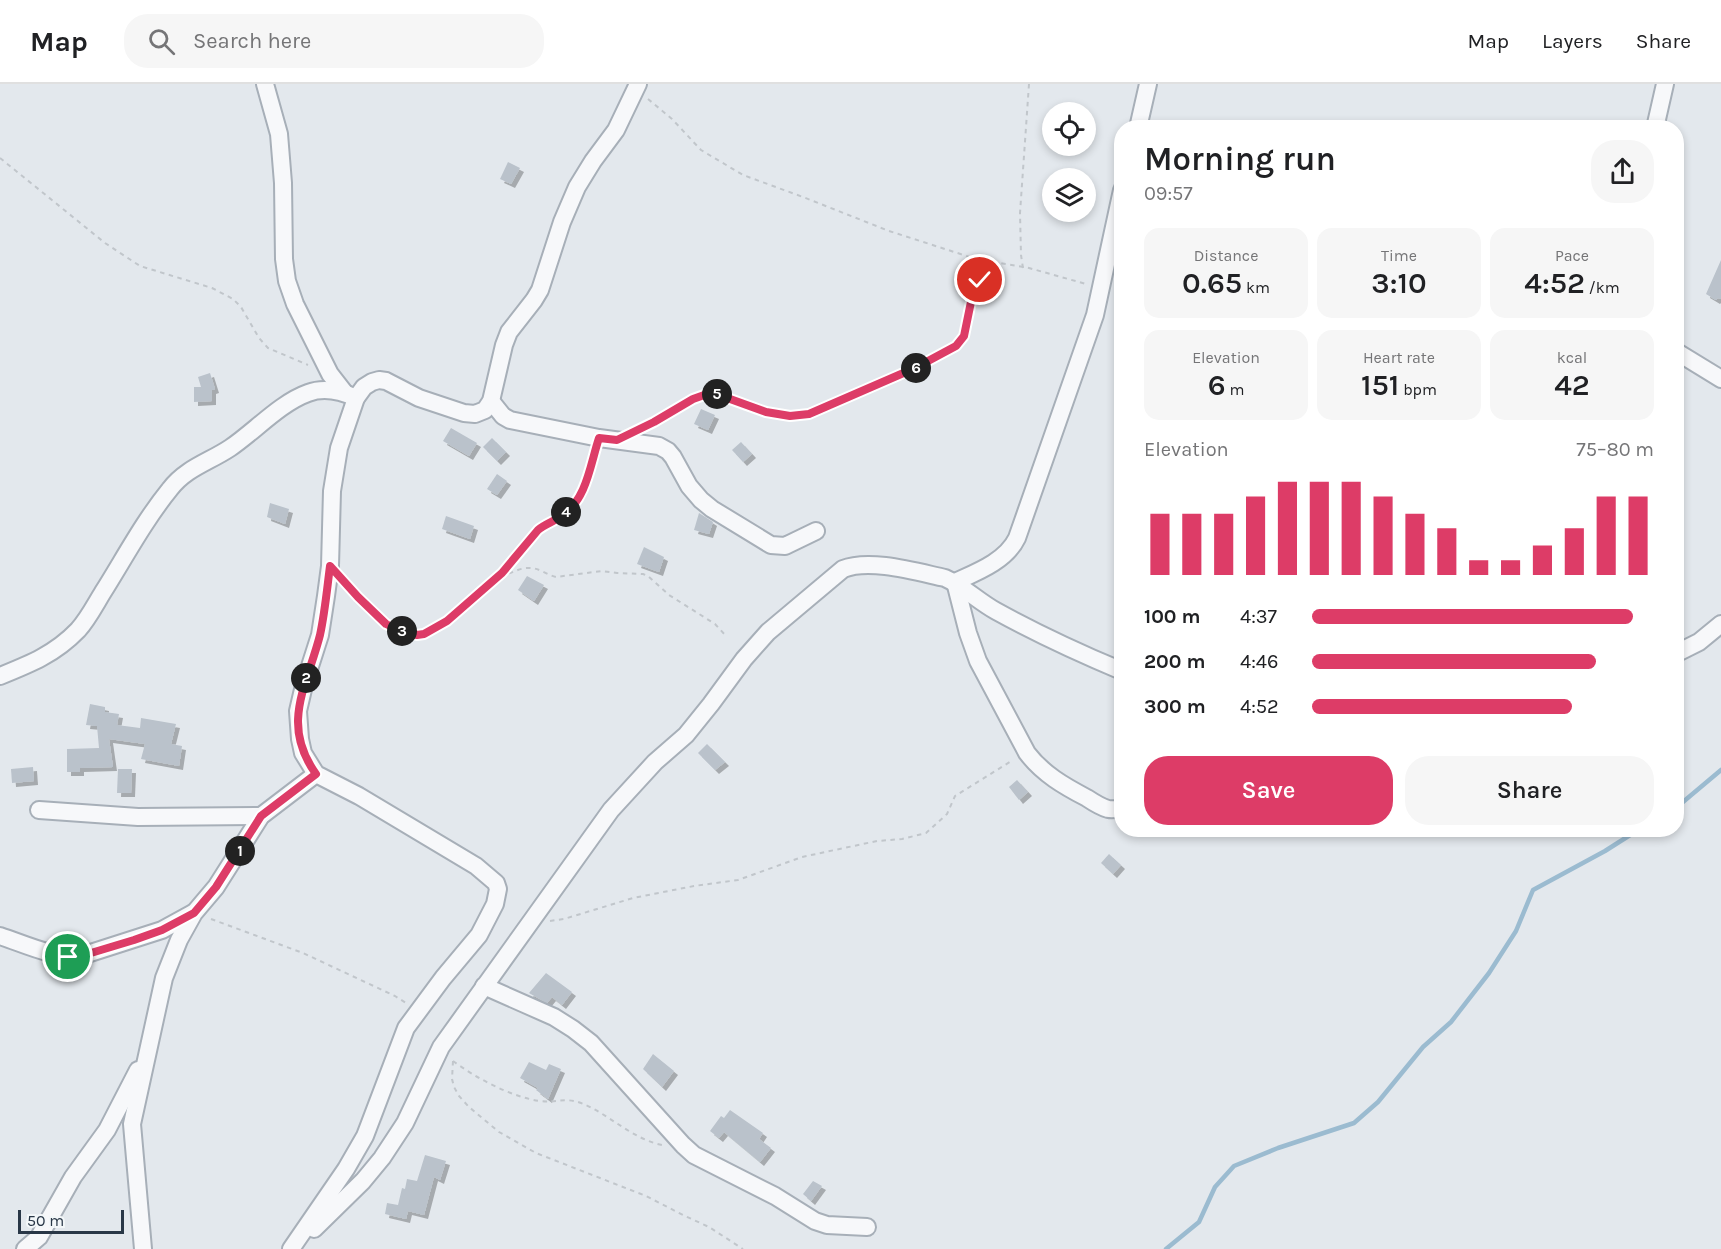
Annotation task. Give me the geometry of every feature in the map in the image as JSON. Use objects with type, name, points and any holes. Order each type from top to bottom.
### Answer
[{"type":"street","points":[[265,84],[279,134],[283,183],[284,259],[287,281],[295,304],[330,374],[350,395]]},
{"type":"street","points":[[1139,120],[1148,84]]},
{"type":"street","points":[[1657,120],[1665,84]]},
{"type":"street","points":[[0,676],[53,651],[78,629],[139,532],[170,488],[181,477],[194,467],[230,448],[266,419],[303,395],[326,390],[350,395],[379,380],[386,381],[420,398],[464,413],[482,412],[491,401],[509,332],[540,290],[562,222],[577,187],[641,90]]},
{"type":"street","points":[[955,582],[981,570],[1013,547],[1095,315],[1114,226]]},
{"type":"street","points":[[1684,355],[1721,379]]},
{"type":"street","points":[[292,1249],[346,1169],[365,1136],[406,1028],[479,935],[498,895],[496,883],[476,866],[359,796],[316,774],[303,753],[298,711],[320,635],[330,566],[332,491],[350,395]]},
{"type":"street","points":[[491,401],[503,416],[510,420],[599,438],[659,446],[673,457],[689,486],[701,500],[771,544],[784,546],[816,531]]},
{"type":"street","points":[[292,1249],[363,1181],[382,1158],[405,1123],[441,1047],[611,810],[655,762],[686,735],[744,659],[768,632],[843,569],[852,565],[878,565],[945,578],[955,582],[996,611],[1081,654],[1114,668]]},
{"type":"street","points":[[955,582],[978,661],[1028,753],[1048,775],[1068,789],[1104,807],[1114,809]]},
{"type":"street","points":[[1684,650],[1699,642],[1721,624]]},
{"type":"street","points":[[143,1249],[132,1124],[164,978],[179,940],[194,913],[216,887],[261,816],[316,774]]},
{"type":"street","points":[[39,810],[138,817],[261,816]]},
{"type":"street","points":[[0,936],[54,955],[81,956],[162,930],[194,913]]},
{"type":"street","points":[[484,986],[554,1017],[591,1043],[694,1155],[775,1196],[815,1221],[827,1225],[867,1227]]},
{"type":"street","points":[[26,1249],[39,1237],[74,1177],[107,1130],[148,1051]]},
{"type":"path","points":[[1023,268],[1020,213],[1029,84]]},
{"type":"path","points":[[641,90],[700,150],[743,176],[889,231],[976,260],[1023,268],[1100,288]]},
{"type":"path","points":[[0,158],[105,243],[140,266],[222,292],[241,307],[259,338],[268,348],[330,374]]},
{"type":"path","points":[[617,440],[693,399],[707,394],[719,395],[766,412],[790,416],[809,414],[915,368],[961,341],[973,292],[980,280],[998,263]]},
{"type":"path","points":[[330,566],[386,624],[401,631],[417,635],[424,634],[447,621],[500,575],[538,530],[562,515],[579,498],[599,438]]},
{"type":"path","points":[[500,575],[530,567],[556,577],[602,571],[643,574],[669,595],[715,624],[727,637]]},
{"type":"path","points":[[529,923],[564,919],[633,898],[738,880],[801,856],[877,841],[902,840],[926,833],[947,814],[955,796],[990,773],[1028,753]]},
{"type":"path","points":[[194,913],[303,953],[395,996],[418,1012]]},
{"type":"path","points":[[441,1047],[453,1061],[486,1082],[508,1091],[549,1102],[571,1099],[599,1111],[657,1144],[683,1145]]},
{"type":"path","points":[[453,1061],[452,1079],[459,1096],[500,1132],[536,1153],[646,1196],[709,1227],[743,1249]]},
{"type":"building","points":[[508,162],[520,168],[511,184],[500,179]]},
{"type":"building","points":[[1721,260],[1721,299],[1716,300],[1706,294]]},
{"type":"building","points":[[210,373],[215,389],[212,390],[212,401],[194,402],[194,387],[201,387],[198,377]]},
{"type":"building","points":[[701,409],[715,415],[708,430],[694,424]]},
{"type":"building","points":[[451,428],[477,443],[469,456],[443,441]]},
{"type":"building","points":[[492,438],[506,452],[497,461],[483,447]]},
{"type":"building","points":[[741,442],[752,454],[743,462],[732,450]]},
{"type":"building","points":[[497,474],[507,481],[497,495],[487,489]]},
{"type":"building","points":[[270,503],[289,509],[285,524],[267,517]]},
{"type":"building","points":[[699,513],[713,522],[709,534],[694,530]]},
{"type":"building","points":[[446,516],[474,526],[470,539],[442,529]]},
{"type":"building","points":[[644,547],[664,557],[659,572],[637,564]]},
{"type":"building","points":[[527,576],[544,585],[534,601],[518,590]]},
{"type":"building","points":[[90,704],[105,707],[105,712],[119,714],[117,725],[140,728],[141,718],[176,724],[171,744],[182,746],[179,766],[141,759],[145,744],[109,739],[113,767],[80,768],[80,772],[67,772],[67,749],[99,748],[97,726],[86,725]]},
{"type":"building","points":[[707,744],[725,762],[715,770],[698,753]]},
{"type":"building","points":[[33,767],[34,781],[12,783],[11,769]]},
{"type":"building","points":[[118,769],[132,769],[131,793],[117,793]]},
{"type":"building","points":[[1017,780],[1028,792],[1019,800],[1009,787]]},
{"type":"building","points":[[1109,854],[1121,865],[1113,874],[1101,863]]},
{"type":"building","points":[[546,973],[572,992],[562,1005],[552,997],[547,1003],[529,993]]},
{"type":"building","points":[[653,1054],[674,1071],[662,1087],[643,1069]]},
{"type":"building","points":[[529,1062],[546,1070],[549,1064],[561,1069],[548,1099],[536,1090],[538,1088],[520,1078]]},
{"type":"building","points":[[730,1110],[763,1133],[759,1139],[771,1148],[760,1162],[724,1132],[719,1138],[710,1131],[721,1116],[724,1118]]},
{"type":"building","points":[[425,1155],[446,1161],[440,1180],[434,1177],[424,1215],[408,1211],[406,1219],[385,1214],[387,1203],[398,1205],[407,1179],[417,1181]]},
{"type":"building","points":[[813,1181],[822,1186],[811,1201],[803,1194]]},
{"type":"waterway","points":[[1684,801],[1721,770]]},
{"type":"waterway","points":[[1166,1249],[1199,1222],[1215,1187],[1234,1166],[1278,1148],[1354,1123],[1378,1102],[1423,1047],[1451,1022],[1489,973],[1516,931],[1533,890],[1627,837]]},
{"type":"route","points":[[68,957],[81,956],[134,940],[162,930],[194,913],[216,887],[261,816],[316,774],[303,753],[298,711],[320,635],[330,566],[386,624],[401,631],[417,635],[424,634],[447,621],[502,573],[538,530],[576,503],[582,493],[599,438],[617,440],[693,399],[713,393],[766,412],[790,416],[809,414],[915,368],[956,346],[964,336],[973,292],[980,280]]}]
